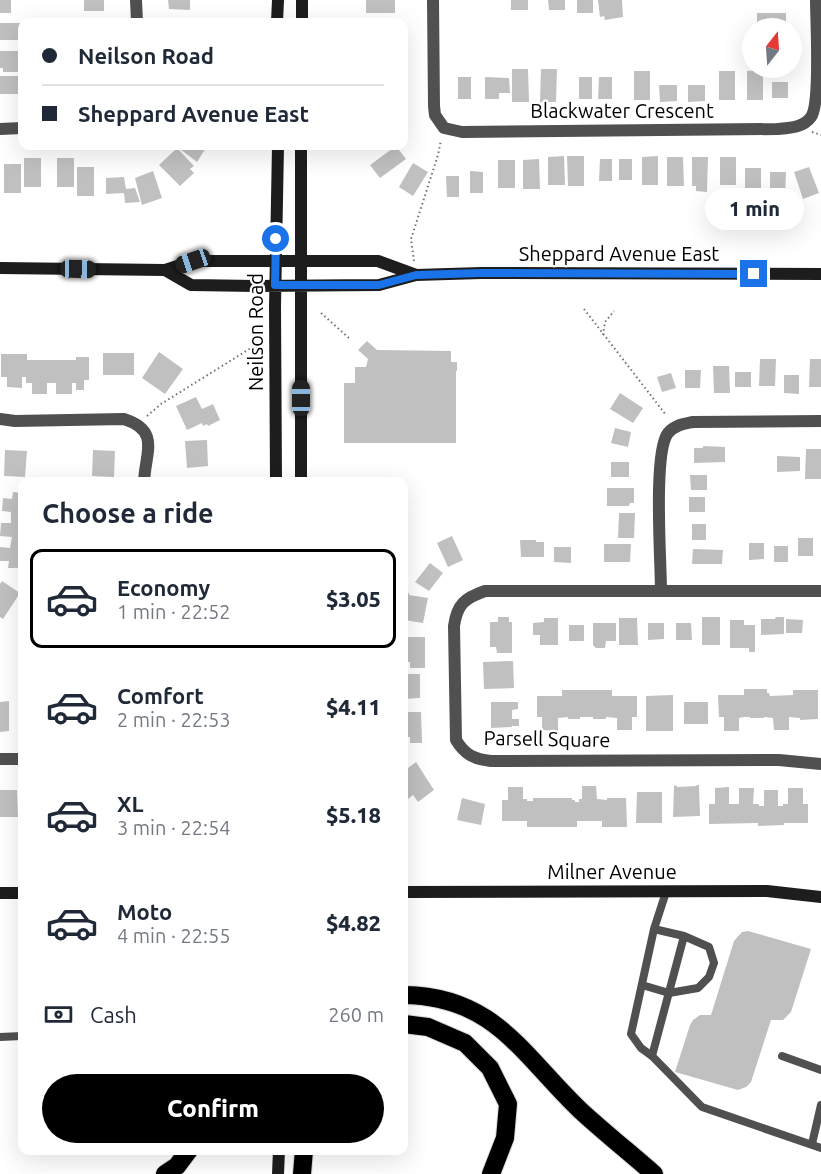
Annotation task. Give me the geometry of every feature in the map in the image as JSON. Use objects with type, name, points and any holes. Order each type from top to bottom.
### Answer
[{"type":"highway","points":[[408,995],[442,999],[473,1010],[505,1032],[528,1053],[580,1110],[654,1174]]},
{"type":"highway","points":[[408,1024],[428,1027],[465,1042],[490,1068],[508,1104],[505,1138],[491,1174]]},
{"type":"highway","points":[[165,1174],[177,1166],[185,1155]]},
{"type":"highway","points":[[301,1174],[302,1155]]},
{"type":"main road","points":[[277,18],[278,0]]},
{"type":"main road","points":[[302,0],[302,18]]},
{"type":"main road","name":"Neilson Road","points":[[276,477],[275,260],[278,150]]},
{"type":"main road","points":[[301,150],[301,477]]},
{"type":"main road","name":"Sheppard Avenue East","points":[[0,268],[165,270],[193,261],[378,261],[416,275]]},
{"type":"main road","name":"Sheppard Avenue East","points":[[165,270],[191,285],[379,285],[416,275],[481,273],[821,274]]},
{"type":"main road","name":"Milner Avenue","points":[[408,892],[767,891],[821,897]]},
{"type":"main road","points":[[0,893],[18,893]]},
{"type":"main road","points":[[278,1174],[279,1155]]},
{"type":"street","points":[[136,0],[137,18]]},
{"type":"street","points":[[433,0],[434,106],[435,115],[444,128]]},
{"type":"street","name":"Blackwater Crescent","points":[[444,128],[462,132],[797,127],[810,119],[814,112],[818,89],[816,0]]},
{"type":"street","points":[[0,129],[18,128]]},
{"type":"street","points":[[0,419],[124,419],[138,424],[150,445],[144,477]]},
{"type":"street","points":[[662,591],[659,466],[664,440],[668,433],[675,427],[693,422],[821,421]]},
{"type":"street","name":"Parsell Square","points":[[821,591],[485,591],[464,602],[456,612],[454,626],[456,740],[462,750],[475,758],[491,761],[779,760],[821,764]]},
{"type":"street","points":[[0,759],[18,759]]},
{"type":"lane","points":[[666,892],[654,929],[631,1034],[641,1048],[652,1056],[702,1107],[821,1148]]},
{"type":"lane","points":[[642,985],[669,993],[698,988],[709,977],[714,963],[709,947],[684,936],[654,929]]},
{"type":"lane","points":[[652,1056],[684,936]]},
{"type":"lane","points":[[0,1037],[18,1036]]},
{"type":"lane","points":[[782,1056],[821,1070]]},
{"type":"lane","points":[[812,1144],[821,1105]]},
{"type":"path","points":[[416,275],[411,239],[438,155],[444,128]]},
{"type":"path","points":[[584,309],[666,415]]},
{"type":"path","points":[[603,334],[605,322],[614,311]]},
{"type":"path","points":[[321,313],[350,339]]},
{"type":"path","points":[[138,424],[161,404],[259,343],[275,343]]},
{"type":"building","points":[[0,0],[11,0],[11,13],[0,13]]},
{"type":"building","points":[[84,0],[104,0],[104,11],[84,11]]},
{"type":"building","points":[[168,0],[190,0],[190,10],[169,9]]},
{"type":"building","points":[[366,0],[395,0],[395,13],[366,13]]},
{"type":"building","points":[[511,0],[528,0],[528,10],[511,10]]},
{"type":"building","points":[[548,0],[565,0],[565,10],[549,10]]},
{"type":"building","points":[[577,0],[593,0],[593,13],[577,13]]},
{"type":"building","points":[[598,0],[622,0],[623,17],[605,20],[604,16],[600,17]]},
{"type":"building","points":[[757,13],[786,13],[786,18],[757,18]]},
{"type":"building","points":[[0,23],[18,23],[18,40],[0,40]]},
{"type":"building","points":[[0,51],[18,51],[18,72],[3,72],[3,68],[0,68]]},
{"type":"building","points":[[512,69],[528,69],[529,102],[512,102]]},
{"type":"building","points":[[541,69],[557,69],[556,102],[540,102]]},
{"type":"building","points":[[634,71],[650,71],[650,100],[634,100]]},
{"type":"building","points":[[719,71],[735,71],[735,100],[719,100]]},
{"type":"building","points":[[0,76],[18,76],[18,94],[0,94]]},
{"type":"building","points":[[458,77],[471,77],[471,99],[458,99]]},
{"type":"building","points":[[485,77],[509,78],[510,93],[499,93],[499,99],[485,99]]},
{"type":"building","points":[[579,77],[592,77],[592,99],[579,99]]},
{"type":"building","points":[[599,77],[612,77],[612,99],[598,99]]},
{"type":"building","points":[[747,78],[763,78],[763,100],[747,100]]},
{"type":"building","points":[[772,82],[788,82],[788,98],[772,98]]},
{"type":"building","points":[[659,85],[677,85],[677,101],[660,102]]},
{"type":"building","points":[[688,85],[705,85],[705,101],[688,102]]},
{"type":"building","points":[[175,150],[179,150],[194,166],[190,169],[194,173],[180,186],[159,165]]},
{"type":"building","points":[[181,150],[204,150],[197,162]]},
{"type":"building","points":[[391,150],[399,150],[406,159],[380,178],[370,165]]},
{"type":"building","points":[[564,156],[565,185],[548,185],[548,157]]},
{"type":"building","points":[[567,156],[584,156],[584,186],[568,186]]},
{"type":"building","points":[[658,156],[658,185],[642,185],[642,157]]},
{"type":"building","points":[[667,157],[683,157],[684,186],[667,186]]},
{"type":"building","points":[[692,157],[708,157],[707,192],[696,191],[696,186],[692,186]]},
{"type":"building","points":[[720,157],[736,157],[736,185],[720,185]]},
{"type":"building","points":[[24,158],[41,158],[41,187],[24,187]]},
{"type":"building","points":[[57,158],[74,158],[74,187],[57,187]]},
{"type":"building","points":[[539,159],[540,189],[523,189],[523,160]]},
{"type":"building","points":[[600,159],[612,159],[612,181],[599,181]]},
{"type":"building","points":[[619,159],[632,159],[632,180],[619,180]]},
{"type":"building","points":[[498,160],[515,160],[515,188],[498,188]]},
{"type":"building","points":[[413,163],[428,172],[413,196],[399,187]]},
{"type":"building","points":[[4,164],[21,164],[21,193],[4,193]]},
{"type":"building","points":[[77,167],[94,167],[94,196],[77,196]]},
{"type":"building","points":[[809,167],[819,193],[803,199],[794,172]]},
{"type":"building","points":[[745,168],[761,168],[761,196],[745,197]]},
{"type":"building","points":[[153,171],[162,198],[142,205],[135,178]]},
{"type":"building","points":[[470,171],[483,172],[483,193],[470,193]]},
{"type":"building","points":[[770,172],[786,172],[785,200],[770,200]]},
{"type":"building","points":[[446,176],[459,176],[459,197],[447,197]]},
{"type":"building","points":[[124,177],[126,189],[135,188],[140,202],[125,203],[124,193],[106,194],[106,178]]},
{"type":"building","points":[[367,341],[377,350],[451,351],[451,362],[457,362],[456,443],[344,443],[344,383],[355,383],[355,367],[366,367],[368,359],[358,350]]},
{"type":"building","points":[[159,352],[183,369],[165,394],[142,378]]},
{"type":"building","points":[[103,353],[134,353],[134,375],[103,375]]},
{"type":"building","points":[[1,354],[27,354],[27,360],[76,360],[76,357],[89,357],[89,380],[84,380],[84,390],[76,390],[76,383],[72,383],[72,394],[56,394],[56,383],[47,383],[47,394],[32,394],[32,383],[26,383],[26,377],[22,377],[22,388],[7,387],[7,377],[1,377]]},
{"type":"building","points":[[760,359],[776,359],[775,386],[759,386]]},
{"type":"building","points":[[810,359],[821,359],[821,387],[809,387]]},
{"type":"building","points":[[713,366],[729,366],[730,393],[714,393]]},
{"type":"building","points":[[685,370],[701,370],[700,388],[685,388]]},
{"type":"building","points":[[735,372],[751,372],[751,387],[735,387]]},
{"type":"building","points":[[671,373],[676,388],[662,392],[657,377]]},
{"type":"building","points":[[784,375],[799,375],[799,394],[784,393]]},
{"type":"building","points":[[620,393],[643,408],[633,423],[610,409]]},
{"type":"building","points":[[196,397],[202,409],[213,404],[220,420],[208,426],[207,424],[203,426],[202,423],[187,430],[176,406]]},
{"type":"building","points":[[615,428],[631,432],[628,447],[611,443]]},
{"type":"building","points":[[207,440],[208,466],[187,468],[185,441]]},
{"type":"building","points":[[703,446],[725,447],[725,462],[694,463],[694,448],[703,448]]},
{"type":"building","points":[[806,449],[821,449],[821,479],[805,479]]},
{"type":"building","points":[[5,450],[27,451],[25,477],[4,476]]},
{"type":"building","points":[[93,450],[115,451],[114,477],[92,476]]},
{"type":"building","points":[[777,456],[800,457],[800,471],[777,472]]},
{"type":"building","points":[[611,462],[629,462],[629,477],[611,477]]},
{"type":"building","points":[[690,475],[707,475],[707,490],[691,490]]},
{"type":"building","points":[[607,488],[634,488],[634,503],[630,503],[629,506],[607,506]]},
{"type":"building","points":[[13,492],[18,493],[18,568],[8,568],[9,561],[0,561],[0,547],[10,548],[12,537],[0,536],[1,523],[11,523],[11,512],[2,511],[3,498],[12,499]]},
{"type":"building","points":[[689,497],[705,497],[705,512],[689,512]]},
{"type":"building","points":[[619,513],[635,513],[634,538],[618,538]]},
{"type":"building","points":[[692,524],[706,524],[706,540],[692,540]]},
{"type":"building","points":[[452,536],[463,560],[448,567],[437,543]]},
{"type":"building","points":[[798,538],[813,538],[813,556],[798,556]]},
{"type":"building","points":[[520,540],[544,542],[544,557],[521,557]]},
{"type":"building","points":[[749,543],[764,543],[764,559],[749,560]]},
{"type":"building","points":[[604,544],[631,544],[630,562],[604,562]]},
{"type":"building","points":[[774,546],[788,546],[788,562],[774,562]]},
{"type":"building","points":[[554,547],[571,547],[571,563],[554,562]]},
{"type":"building","points":[[693,549],[723,550],[722,564],[692,564]]},
{"type":"building","points":[[430,563],[443,573],[429,591],[415,582]]},
{"type":"building","points":[[2,581],[18,592],[18,596],[3,619],[0,617],[0,584]]},
{"type":"building","points":[[408,593],[409,595],[428,598],[423,623],[408,621]]},
{"type":"building","points":[[498,617],[509,617],[509,622],[512,622],[512,653],[497,653],[496,647],[490,647],[490,622],[498,622]]},
{"type":"building","points":[[702,617],[720,617],[720,645],[702,645]]},
{"type":"building","points":[[784,617],[784,634],[761,635],[761,619],[775,619]]},
{"type":"building","points":[[544,618],[558,618],[558,645],[540,645],[540,635],[533,635],[533,623],[544,622]]},
{"type":"building","points":[[619,618],[637,618],[638,645],[619,645]]},
{"type":"building","points":[[786,619],[803,620],[802,633],[786,633]]},
{"type":"building","points":[[730,620],[744,620],[744,625],[755,625],[755,652],[749,652],[749,648],[730,648]]},
{"type":"building","points":[[593,623],[616,623],[616,641],[606,641],[605,648],[596,648],[593,645]]},
{"type":"building","points":[[648,623],[664,623],[664,639],[648,640]]},
{"type":"building","points":[[676,623],[691,623],[692,640],[676,640]]},
{"type":"building","points":[[569,625],[584,625],[584,641],[569,641]]},
{"type":"building","points":[[408,637],[425,637],[425,668],[410,668],[410,662],[408,662]]},
{"type":"building","points":[[513,661],[514,688],[484,689],[483,662]]},
{"type":"building","points":[[408,674],[420,674],[420,698],[408,699]]},
{"type":"building","points":[[744,689],[767,689],[770,696],[793,695],[793,690],[818,690],[818,719],[800,720],[800,718],[789,717],[789,730],[774,730],[773,718],[744,717],[739,718],[739,731],[724,731],[724,717],[719,717],[718,695],[744,695]]},
{"type":"building","points":[[562,690],[612,690],[612,696],[637,696],[637,717],[632,717],[632,730],[617,730],[617,718],[568,719],[568,717],[558,718],[558,731],[542,730],[542,717],[537,717],[537,696],[562,696]]},
{"type":"building","points":[[673,695],[673,731],[646,731],[646,696]]},
{"type":"building","points":[[9,701],[9,731],[0,732],[0,702]]},
{"type":"building","points":[[491,702],[518,702],[518,709],[512,710],[512,719],[519,719],[519,726],[491,728]]},
{"type":"building","points":[[684,702],[708,702],[708,724],[684,724]]},
{"type":"building","points":[[408,712],[421,712],[422,743],[410,743],[410,737],[408,737]]},
{"type":"building","points":[[416,762],[434,790],[418,802],[413,795],[408,799],[408,768]]},
{"type":"building","points":[[699,785],[700,816],[673,817],[674,786],[677,787]]},
{"type":"building","points":[[582,786],[596,786],[597,799],[626,798],[627,827],[602,827],[602,821],[577,821],[577,827],[527,827],[527,821],[502,821],[502,800],[508,800],[508,787],[523,787],[523,799],[527,801],[533,801],[533,798],[572,798],[575,802],[579,802],[579,799],[582,799]]},
{"type":"building","points":[[729,787],[729,804],[739,804],[739,788],[754,788],[753,804],[759,804],[759,806],[764,806],[764,790],[778,790],[778,806],[783,806],[783,804],[788,804],[788,788],[803,788],[803,804],[808,804],[808,823],[758,826],[758,823],[709,824],[709,804],[715,804],[715,788]]},
{"type":"building","points":[[0,790],[17,790],[18,817],[0,817]]},
{"type":"building","points":[[637,792],[662,792],[662,823],[636,823]]},
{"type":"building","points":[[462,798],[485,804],[481,825],[457,820]]},
{"type":"building","points":[[748,931],[811,949],[791,1012],[783,1020],[771,1020],[751,1082],[738,1090],[675,1072],[690,1025],[700,1015],[711,1015],[734,941],[742,932]]},
{"type":"route","points":[[276,239],[275,285],[379,285],[416,275],[481,273],[754,274]]}]
